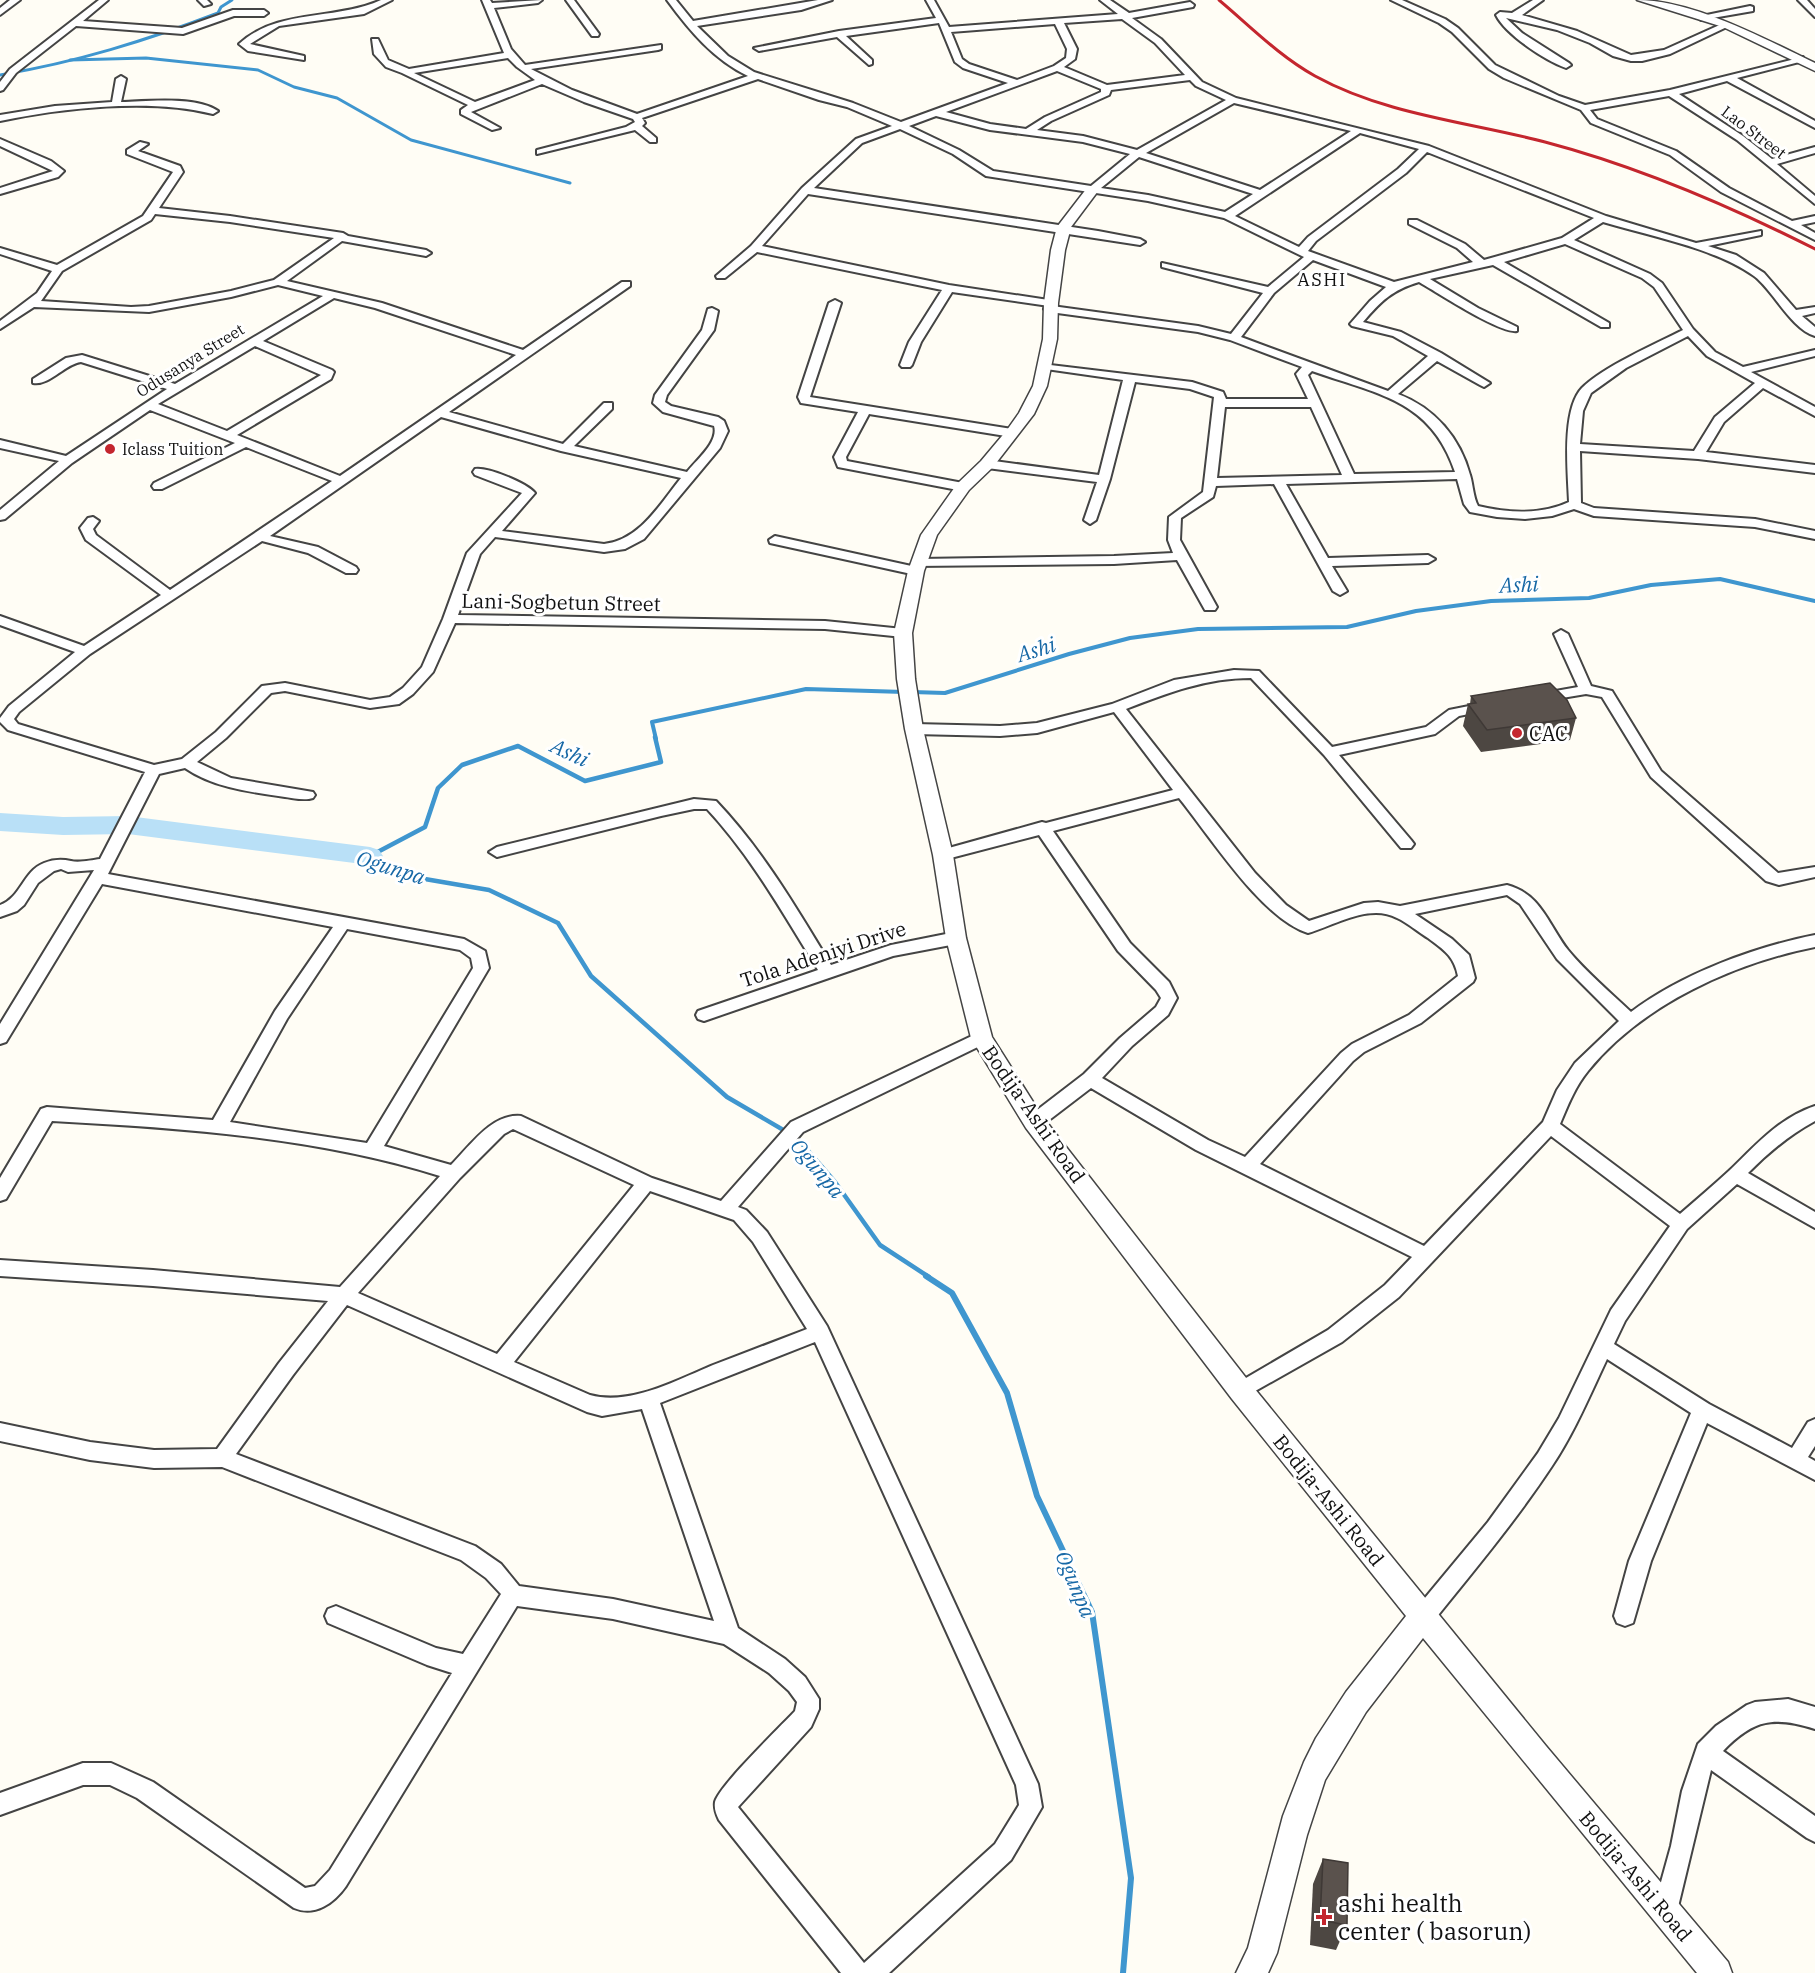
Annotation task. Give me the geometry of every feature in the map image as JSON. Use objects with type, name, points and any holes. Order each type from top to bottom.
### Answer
[{"type":"street","points":[[0,12],[16,0]]},
{"type":"street","points":[[0,88],[11,73],[104,0]]},
{"type":"street","points":[[301,58],[248,48],[244,44],[277,24],[363,11],[388,0]]},
{"type":"street","points":[[538,0],[487,3],[510,55],[523,68],[544,80],[637,121],[653,140]]},
{"type":"street","points":[[570,0],[595,34]]},
{"type":"street","points":[[670,0],[726,59],[755,77]]},
{"type":"street","points":[[692,24],[840,0]]},
{"type":"street","points":[[930,0],[942,20],[958,60],[966,66],[1015,82]]},
{"type":"street","points":[[1104,0],[1164,47],[1198,84],[1233,100],[1426,148],[1602,218],[1732,257],[1760,275],[1793,314],[1815,333]]},
{"type":"street","points":[[1395,0],[1448,26],[1492,67],[1507,76],[1584,108],[1671,93],[1800,60]]},
{"type":"street","points":[[1515,15],[1539,0]]},
{"type":"street","points":[[1643,0],[1727,25],[1815,67]]},
{"type":"street","points":[[1802,0],[1815,14]]},
{"type":"street","points":[[946,30],[1125,15],[1190,5]]},
{"type":"street","points":[[1701,17],[1750,9]]},
{"type":"street","points":[[73,23],[189,30],[233,13],[264,13]]},
{"type":"street","points":[[1566,65],[1532,43],[1499,17],[1515,15],[1590,40],[1628,58],[1671,49],[1727,25]]},
{"type":"street","points":[[759,48],[838,34],[942,20]]},
{"type":"street","points":[[721,276],[755,248],[806,190],[859,141],[1057,68],[1073,55],[1058,21]]},
{"type":"street","points":[[838,34],[869,62]]},
{"type":"street","points":[[375,41],[378,55],[388,67],[407,71],[510,55]]},
{"type":"street","points":[[523,68],[658,47]]},
{"type":"street","points":[[1057,68],[1106,88],[1191,77]]},
{"type":"street","points":[[407,71],[409,75],[475,105]]},
{"type":"street","points":[[540,152],[637,121],[755,77],[766,78],[822,98],[850,105],[901,126],[956,152],[990,174],[1148,198],[1227,216],[1306,254],[1394,285]]},
{"type":"street","points":[[1729,78],[1815,125]]},
{"type":"street","points":[[116,105],[121,79]]},
{"type":"street","points":[[495,128],[464,112],[475,105],[544,80]]},
{"type":"street","points":[[1029,131],[1048,119],[1106,93],[1106,88]]},
{"type":"street","name":"Lao Street","points":[[1671,93],[1740,138],[1815,201]]},
{"type":"street","name":"Bodija-Ashi Road","points":[[1233,100],[1137,153],[1112,171],[1092,191],[1064,227],[1058,250],[1046,366],[1036,395],[1012,433],[987,464],[963,487],[929,535],[917,567],[903,633],[907,686],[914,729],[943,855],[956,938],[982,1038],[1035,1122],[1241,1391],[1717,1973]]},
{"type":"street","points":[[0,118],[49,109],[116,105],[180,103],[213,111]]},
{"type":"street","points":[[1584,108],[1594,121],[1673,153],[1725,190],[1815,237]]},
{"type":"street","points":[[937,113],[990,128],[1083,139],[1137,153],[1260,193]]},
{"type":"street","points":[[1227,216],[1359,130]]},
{"type":"street","points":[[0,142],[47,163],[59,171],[54,175],[0,191]]},
{"type":"street","points":[[0,326],[34,304],[52,283],[58,269],[138,224],[154,211],[178,170],[130,152],[143,144]]},
{"type":"street","points":[[1234,338],[1270,291],[1306,254],[1312,239],[1402,171],[1426,148]]},
{"type":"street","points":[[1770,163],[1815,150]]},
{"type":"street","points":[[806,190],[931,211],[1064,227],[1140,242]]},
{"type":"street","points":[[154,211],[340,234],[343,236],[341,238]]},
{"type":"street","points":[[1484,383],[1397,334],[1356,324],[1394,285],[1495,261],[1566,240],[1602,218]]},
{"type":"street","points":[[1792,224],[1815,219]]},
{"type":"street","points":[[1413,222],[1461,246],[1482,264]]},
{"type":"street","points":[[1695,246],[1757,233]]},
{"type":"street","points":[[34,304],[149,309],[241,292],[278,282],[341,238],[426,253]]},
{"type":"street","points":[[1566,240],[1646,276],[1658,285],[1689,331],[1711,354],[1761,384],[1815,412]]},
{"type":"street","points":[[755,248],[949,288],[1165,324],[1234,338],[1391,394],[1419,408],[1450,438],[1464,475],[1470,504],[1474,509],[1538,513],[1575,504]]},
{"type":"street","points":[[0,251],[58,269]]},
{"type":"street","points":[[1495,261],[1605,325]]},
{"type":"street","points":[[1166,265],[1270,291]]},
{"type":"street","points":[[1420,278],[1474,310],[1514,329]]},
{"type":"street","points":[[278,282],[405,313],[525,354]]},
{"type":"street","points":[[308,795],[225,780],[201,773],[188,762],[154,770],[13,727],[6,720],[14,709],[85,651],[260,537],[626,284]]},
{"type":"street","points":[[906,365],[915,342],[949,288]]},
{"type":"street","name":"Odusanya Street","points":[[0,516],[68,460],[174,388],[333,294]]},
{"type":"street","points":[[835,303],[804,397],[805,400],[1012,433]]},
{"type":"street","points":[[1793,314],[1815,310]]},
{"type":"street","points":[[491,533],[604,548],[620,546],[639,536],[716,445],[722,431],[720,424],[714,420],[667,409],[659,403],[661,395],[708,330],[712,311]]},
{"type":"street","points":[[1575,504],[1574,447],[1577,411],[1586,391],[1622,366],[1689,331]]},
{"type":"street","points":[[229,435],[327,377],[328,372],[253,341]]},
{"type":"street","points":[[1740,371],[1815,353]]},
{"type":"street","points":[[1391,394],[1437,355]]},
{"type":"street","points":[[37,381],[70,360],[82,358],[174,388]]},
{"type":"street","points":[[1046,366],[1206,389],[1219,395],[1209,494],[1174,517],[1174,540],[1180,556],[1210,607]]},
{"type":"street","points":[[1310,366],[1302,374],[1349,477]]},
{"type":"street","points":[[1090,520],[1104,479],[1130,377]]},
{"type":"street","points":[[1698,455],[1719,420],[1761,384]]},
{"type":"street","points":[[1220,403],[1317,403]]},
{"type":"street","points":[[149,405],[340,480]]},
{"type":"street","points":[[564,448],[608,406]]},
{"type":"street","points":[[864,411],[840,457],[842,464],[963,487]]},
{"type":"street","points":[[440,413],[564,448],[689,476]]},
{"type":"street","points":[[158,486],[247,442]]},
{"type":"street","points":[[0,444],[68,460]]},
{"type":"street","points":[[1574,447],[1698,455],[1815,469]]},
{"type":"street","points":[[987,464],[1104,479]]},
{"type":"street","points":[[450,619],[474,553],[529,493],[521,487],[479,472]]},
{"type":"street","points":[[1210,482],[1464,475]]},
{"type":"street","points":[[1278,480],[1340,591]]},
{"type":"street","points":[[1575,504],[1582,509],[1594,512],[1723,519],[1764,524],[1815,535]]},
{"type":"street","points":[[93,521],[86,528],[91,537],[169,595]]},
{"type":"street","points":[[260,537],[313,550],[351,570]]},
{"type":"street","points":[[775,540],[917,567],[1180,556]]},
{"type":"street","points":[[1324,562],[1428,558]]},
{"type":"street","name":"Lani-Sogbetun Street","points":[[188,762],[221,735],[267,689],[285,687],[370,704],[394,701],[408,691],[429,669],[450,619],[825,626],[903,633]]},
{"type":"street","points":[[0,620],[85,651]]},
{"type":"street","points":[[1561,634],[1586,690]]},
{"type":"street","points":[[914,729],[1000,731],[1037,728],[1117,707],[1179,683],[1234,674],[1254,674],[1329,752],[1406,844]]},
{"type":"street","points":[[1528,699],[1586,690],[1598,690],[1607,694],[1656,774],[1766,873],[1779,880],[1815,872]]},
{"type":"street","points":[[1329,752],[1430,731],[1458,711],[1505,703]]},
{"type":"street","points":[[1117,707],[1148,752],[1249,875],[1285,913],[1300,925],[1308,927],[1364,908],[1378,907],[1400,912],[1446,943],[1463,959],[1467,978],[1415,1019],[1352,1052],[1248,1166]]},
{"type":"street","points":[[0,1038],[102,871],[154,770]]},
{"type":"street","points":[[943,855],[1042,827],[1183,792]]},
{"type":"street","points":[[497,852],[683,806],[711,804],[729,823],[787,906],[827,972]]},
{"type":"street","points":[[1035,1122],[1090,1079],[1126,1042],[1162,1011],[1169,998],[1150,971],[1124,947],[1042,827]]},
{"type":"street","points":[[0,911],[11,908],[20,901],[35,874],[44,868],[64,863],[68,867],[102,871],[211,900],[464,945],[479,955],[481,968],[372,1150]]},
{"type":"street","points":[[1400,912],[1507,890],[1517,893],[1526,900],[1563,955],[1630,1021]]},
{"type":"street","points":[[218,1127],[281,1015],[344,922]]},
{"type":"street","name":"Tola Adeniyi Drive","points":[[704,1015],[891,951],[956,938]]},
{"type":"street","points":[[1241,1391],[1335,1336],[1392,1291],[1550,1126],[1566,1090],[1581,1068],[1594,1053],[1630,1021],[1682,988],[1755,956],[1813,944]]},
{"type":"street","points":[[725,1209],[791,1133],[982,1038]]},
{"type":"street","points":[[1090,1079],[1202,1146],[1248,1166],[1427,1256]]},
{"type":"street","points":[[1251,1973],[1262,1953],[1305,1796],[1325,1752],[1356,1699],[1495,1529],[1545,1459],[1566,1424],[1618,1316],[1681,1224],[1736,1175],[1764,1145],[1787,1128],[1815,1113]]},
{"type":"street","points":[[0,1194],[47,1114],[131,1118],[218,1127],[372,1150],[454,1173]]},
{"type":"street","points":[[222,1458],[286,1369],[344,1295],[454,1173],[498,1129],[511,1122],[521,1123],[646,1184],[740,1215],[760,1237],[820,1332],[989,1699],[1027,1784],[1030,1797],[1030,1807],[1002,1852],[871,1973]]},
{"type":"street","points":[[1550,1126],[1681,1224]]},
{"type":"street","points":[[1736,1175],[1815,1221]]},
{"type":"street","points":[[501,1364],[646,1184]]},
{"type":"street","points":[[0,1268],[153,1278],[344,1295],[587,1403],[602,1407],[649,1399],[820,1332]]},
{"type":"street","points":[[1602,1346],[1702,1410],[1815,1471]]},
{"type":"street","points":[[649,1399],[729,1635]]},
{"type":"street","points":[[1625,1616],[1640,1561],[1702,1410]]},
{"type":"street","points":[[1796,1459],[1815,1428]]},
{"type":"street","points":[[0,1432],[90,1451],[154,1459],[222,1458],[468,1553],[491,1568],[508,1585],[512,1595]]},
{"type":"street","points":[[512,1595],[613,1609],[729,1635],[777,1666],[797,1684],[808,1700],[808,1708],[803,1719],[734,1793],[726,1804],[727,1812],[856,1973]]},
{"type":"street","points":[[0,1804],[83,1774],[111,1774],[145,1790],[302,1900],[315,1900],[330,1889],[338,1878],[512,1595]]},
{"type":"street","points":[[336,1616],[435,1658],[468,1666]]},
{"type":"street","points":[[1665,1911],[1683,1846],[1693,1791],[1706,1752],[1724,1734],[1755,1713],[1788,1710],[1815,1718]]},
{"type":"street","points":[[1706,1752],[1815,1830]]},
{"type":"building","points":[[1550,683],[1567,700],[1576,718],[1487,730],[1468,704],[1476,703],[1471,696]]},
{"type":"building","points":[[1323,1859],[1348,1863],[1347,1925],[1320,1920]]},
{"type":"waterway","points":[[72,60],[164,33],[218,13],[221,7],[232,0]]},
{"type":"waterway","points":[[72,60],[146,58],[258,70],[294,87],[337,98],[411,140],[570,183]]},
{"type":"waterway","points":[[0,75],[72,60]]},
{"type":"waterway","name":"Ashi","points":[[912,692],[945,693],[1069,654],[1130,638],[1198,629],[1347,627],[1416,611],[1491,601],[1589,598],[1651,585],[1720,579],[1815,601]]},
{"type":"waterway","name":"Ashi","points":[[656,739],[652,722],[806,689],[904,692]]},
{"type":"waterway","name":"Ogunpa","points":[[655,737],[661,762],[585,781],[518,746],[462,765],[438,788],[425,827],[370,856],[419,878],[489,890],[558,923],[591,976],[727,1097],[797,1138],[835,1182],[880,1245],[929,1277]]},
{"type":"waterway","name":"Ogunpa","points":[[0,822],[63,826],[128,825],[370,856]]},
{"type":"waterway","name":"Ogunpa","points":[[926,1276],[952,1293],[1007,1393],[1037,1496],[1092,1612],[1131,1878],[1123,1973]]},
{"type":"railway","points":[[1219,0],[1289,59],[1315,76],[1342,89],[1399,109],[1545,142],[1615,163],[1716,202],[1815,249]]},
{"type":"place","name":"Iclass Tuition","points":[[110,449]]},
{"type":"place","name":"CAC","points":[[1517,733]]},
{"type":"place","name":"ashi health center ( basorun)","points":[[1324,1917]]},
{"type":"district","name":"ASHI","points":[[1322,279]]}]
